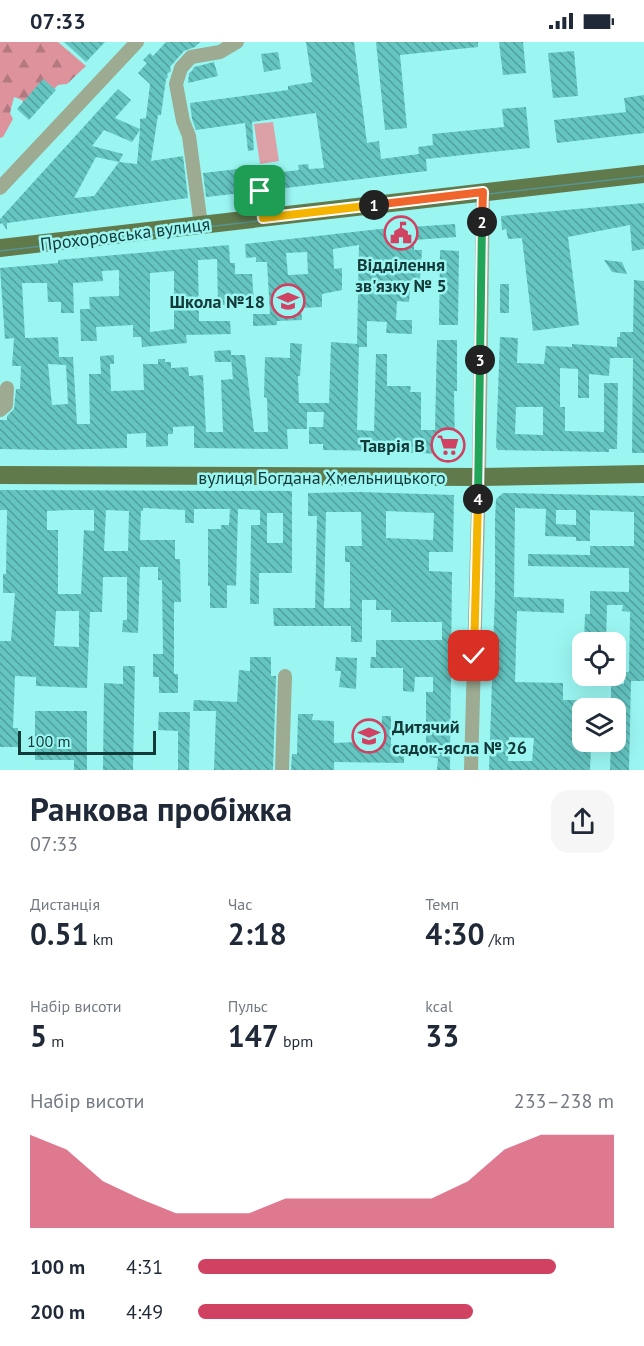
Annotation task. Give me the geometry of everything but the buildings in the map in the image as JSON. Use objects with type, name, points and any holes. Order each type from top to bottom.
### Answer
[{"type":"main road","name":"Прохоровська вулиця","points":[[0,248],[644,174]]},
{"type":"main road","name":"вулиця Богдана Хмельницького","points":[[0,475],[478,477],[644,474]]},
{"type":"street","points":[[0,188],[137,42]]},
{"type":"street","points":[[201,225],[189,136],[183,121],[176,84],[181,68],[191,57],[220,52],[237,42]]},
{"type":"street","points":[[260,191],[263,218]]},
{"type":"street","points":[[471,770],[483,192]]},
{"type":"street","points":[[0,410],[6,405],[7,387]]},
{"type":"street","points":[[282,770],[285,676]]},
{"type":"shaded area","points":[[273,122],[279,161],[260,164],[254,124]]},
{"type":"green space","points":[[0,42],[58,42],[86,66],[67,84],[58,85],[29,114],[22,100],[14,97],[10,113],[13,119],[3,137],[0,138]]},
{"type":"tunnel","points":[[259,175],[260,191]]},
{"type":"tram line","points":[[0,251],[644,176]]},
{"type":"place","name":"Відділення зв'язку № 5","points":[[401,233]]},
{"type":"place","name":"Школа №18","points":[[288,301]]},
{"type":"place","name":"Таврія В","points":[[448,445]]},
{"type":"place","name":"Дитячий садок-ясла № 26","points":[[369,736]]},
{"type":"route","points":[[260,191],[263,218],[483,192],[474,656]]}]
